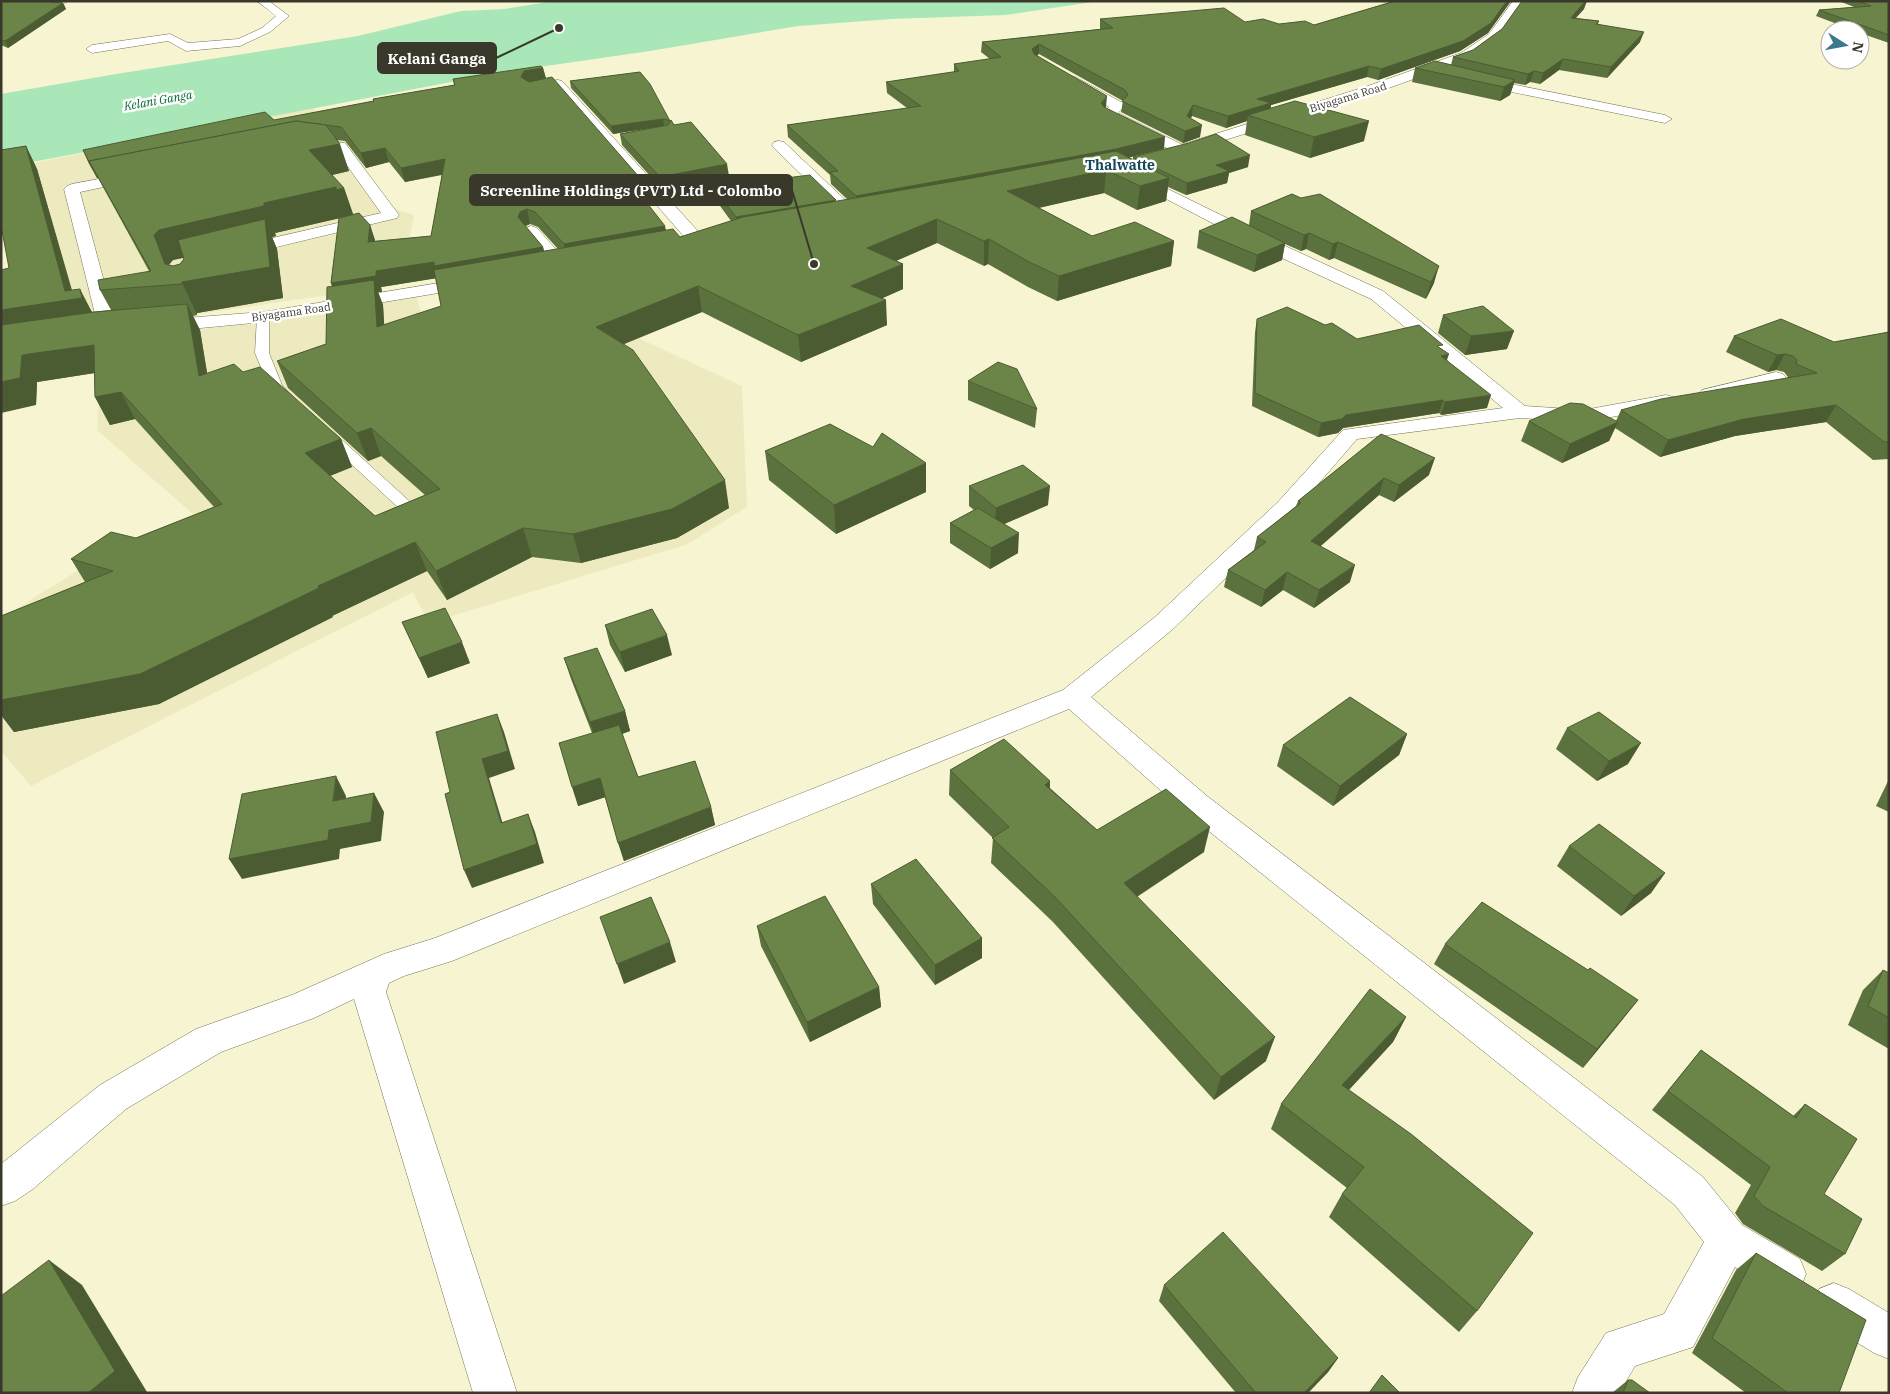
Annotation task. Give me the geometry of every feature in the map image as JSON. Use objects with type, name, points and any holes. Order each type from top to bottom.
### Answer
[{"type":"street","points":[[1,3],[63,1]]},
{"type":"street","points":[[92,50],[170,37],[186,47],[240,42],[266,30],[283,16],[262,1]]},
{"type":"street","name":"Biyagama Road","points":[[1163,155],[1434,69],[1465,56],[1493,36],[1519,1]]},
{"type":"street","points":[[1434,69],[1487,84],[1665,119]]},
{"type":"street","points":[[1062,74],[1118,106],[1109,114],[1182,150]]},
{"type":"street","points":[[532,88],[558,84],[699,243]]},
{"type":"street","points":[[295,128],[306,142]]},
{"type":"street","points":[[608,141],[627,138]]},
{"type":"street","points":[[226,254],[334,236],[391,215],[340,146],[306,142],[286,146]]},
{"type":"street","points":[[779,145],[861,215],[834,219]]},
{"type":"street","points":[[1125,165],[1264,242],[1377,295],[1520,412]]},
{"type":"street","points":[[108,330],[72,189],[150,173]]},
{"type":"street","points":[[531,231],[562,267]]},
{"type":"street","points":[[679,246],[718,240]]},
{"type":"street","points":[[543,271],[582,264]]},
{"type":"street","name":"Biyagama Road","points":[[147,327],[263,318],[495,279]]},
{"type":"street","points":[[88,333],[127,329]]},
{"type":"street","points":[[1,1187],[19,1175],[113,1097],[209,1040],[302,1007],[396,964],[449,947],[1073,697],[1164,623],[1286,507],[1350,434],[1520,412],[1584,416],[1689,397],[1776,378]]},
{"type":"street","points":[[1073,697],[1196,804],[1689,1190],[1728,1240],[1889,1338]]},
{"type":"street","points":[[374,974],[369,992],[495,1393]]},
{"type":"street","points":[[1594,1393],[1621,1348],[1678,1332],[1728,1240]]},
{"type":"lane","points":[[263,318],[262,353],[276,387],[298,407]]},
{"type":"lane","points":[[320,427],[422,522]]},
{"type":"shaded area","points":[[312,107],[359,157],[380,204],[414,215],[399,285],[71,332],[28,164]]},
{"type":"shaded area","points":[[416,295],[428,334],[610,325],[742,386],[747,507],[688,544],[429,623],[413,592],[31,786],[1,751],[1,618],[113,549],[194,515],[97,430],[102,343],[340,310]]},
{"type":"water","points":[[555,1],[1099,1],[1006,15],[891,19],[798,26],[650,51],[498,73],[1,168],[1,94],[358,36],[461,11],[504,9]]},
{"type":"building","points":[[5,1],[63,3],[5,41],[1,40],[1,4]]},
{"type":"building","points":[[1395,1],[1507,1],[1491,23],[1463,41],[1381,69],[1369,66],[1257,99],[1271,103],[1228,116],[1193,105],[1187,116],[1202,125],[1185,131],[1122,101],[1128,95],[1125,90],[1039,44],[1032,49],[1034,54],[1107,96],[1101,103],[1104,107],[1165,137],[1116,149],[856,196],[830,172],[838,171],[787,125],[921,106],[886,82],[959,71],[954,64],[1001,57],[982,42],[1113,28],[1100,19],[1224,8],[1245,22],[1263,19],[1279,24],[1305,21],[1314,25]]},
{"type":"building","points":[[1522,1],[1585,1],[1571,18],[1599,21],[1596,24],[1644,32],[1611,67],[1563,59],[1543,73],[1534,71],[1528,74],[1453,57],[1473,50],[1502,29]]},
{"type":"building","points":[[1859,1],[1889,1],[1889,35],[1870,28],[1870,20],[1847,20],[1819,10],[1871,6]]},
{"type":"building","points":[[1435,61],[1515,80],[1504,87],[1415,68]]},
{"type":"building","points":[[541,66],[543,68],[524,71],[521,77],[529,82],[552,77],[640,178],[629,180],[665,226],[564,244],[535,212],[527,209],[520,212],[518,217],[543,247],[434,266],[434,262],[376,271],[376,276],[331,283],[339,218],[359,213],[370,225],[368,242],[431,236],[445,159],[401,168],[385,148],[361,153],[341,127],[296,121],[89,161],[90,164],[83,150],[265,112],[274,120],[374,101],[373,99],[455,85],[453,79]]},
{"type":"building","points":[[640,72],[650,84],[670,121],[663,119],[611,126],[570,81]]},
{"type":"building","points":[[1295,101],[1369,121],[1314,137],[1248,115]]},
{"type":"building","points":[[671,120],[674,125],[691,122],[727,164],[660,177],[620,134],[668,125]]},
{"type":"building","points":[[296,121],[326,125],[340,144],[309,150],[344,188],[336,190],[336,187],[264,203],[264,206],[159,230],[154,235],[165,264],[173,266],[180,264],[184,259],[178,240],[265,219],[270,267],[182,282],[182,284],[100,290],[98,280],[151,271],[89,161]]},
{"type":"building","points":[[1216,134],[1250,155],[1216,165],[1229,171],[1187,183],[1133,157],[1189,143]]},
{"type":"building","points":[[26,146],[65,291],[80,289],[82,298],[1,310],[1,270],[9,268],[1,225],[1,150]]},
{"type":"building","points":[[1116,151],[1169,178],[1140,186],[1106,170],[1007,191],[1092,236],[1135,222],[1174,241],[1059,276],[1029,262],[989,239],[984,241],[937,219],[867,248],[903,264],[851,286],[886,300],[798,335],[698,286],[596,327],[633,350],[725,480],[672,509],[573,534],[523,528],[436,571],[415,542],[318,586],[319,588],[140,674],[1,700],[1,616],[113,571],[71,559],[111,532],[136,538],[222,504],[121,392],[95,397],[94,345],[22,355],[20,378],[1,382],[1,325],[94,312],[187,304],[199,376],[234,364],[243,372],[260,367],[341,439],[305,453],[375,516],[440,489],[371,428],[357,433],[277,361],[326,344],[327,287],[374,280],[377,327],[441,306],[434,270],[673,229],[680,237],[743,217],[967,179]]},
{"type":"building","points":[[810,175],[836,200],[736,217],[713,187]]},
{"type":"building","points":[[1292,194],[1301,198],[1320,194],[1439,266],[1431,282],[1338,242],[1333,244],[1309,233],[1304,235],[1251,211]]},
{"type":"building","points":[[1232,217],[1285,243],[1257,255],[1199,231]]},
{"type":"building","points":[[1483,306],[1514,331],[1471,336],[1443,315]]},
{"type":"building","points":[[1287,307],[1325,325],[1332,323],[1357,339],[1419,325],[1443,345],[1437,346],[1449,354],[1441,356],[1491,395],[1445,402],[1443,400],[1346,415],[1342,419],[1321,423],[1255,393],[1257,319]]},
{"type":"building","points":[[1781,319],[1834,342],[1889,332],[1889,442],[1884,442],[1836,405],[1744,419],[1668,440],[1621,410],[1661,399],[1817,373],[1796,364],[1797,360],[1793,356],[1777,355],[1734,336]]},
{"type":"building","points":[[998,362],[1017,369],[1037,409],[968,381]]},
{"type":"building","points":[[1570,403],[1583,404],[1618,422],[1570,444],[1529,421]]},
{"type":"building","points":[[830,424],[873,447],[882,433],[926,463],[834,505],[765,451]]},
{"type":"building","points":[[1381,434],[1435,458],[1399,485],[1384,478],[1311,541],[1355,565],[1319,590],[1287,572],[1265,590],[1228,570],[1266,542],[1257,537],[1301,503],[1298,501]]},
{"type":"building","points":[[1023,465],[1050,486],[996,508],[969,486]]},
{"type":"building","points":[[978,508],[1019,533],[991,548],[950,523]]},
{"type":"building","points":[[445,608],[462,642],[419,658],[402,622]]},
{"type":"building","points":[[652,609],[667,635],[620,652],[605,625]]},
{"type":"building","points":[[597,648],[625,711],[590,722],[564,658]]},
{"type":"building","points":[[1350,697],[1407,734],[1340,786],[1283,745]]},
{"type":"building","points":[[1599,712],[1641,743],[1609,761],[1567,728]]},
{"type":"building","points":[[497,714],[508,751],[482,759],[501,823],[528,814],[537,844],[464,870],[445,794],[450,792],[436,732]]},
{"type":"building","points":[[619,725],[638,777],[695,761],[711,807],[618,843],[600,778],[572,787],[559,743]]},
{"type":"building","points":[[1004,739],[1050,781],[1045,785],[1097,830],[1166,789],[1210,827],[1124,883],[1275,1037],[1221,1077],[1055,897],[992,838],[1009,827],[950,770]]},
{"type":"building","points":[[336,776],[333,801],[374,793],[371,822],[329,830],[328,840],[229,859],[242,794]]},
{"type":"building","points":[[1599,824],[1665,873],[1634,896],[1569,846]]},
{"type":"building","points":[[916,859],[982,938],[935,965],[871,884]]},
{"type":"building","points":[[825,896],[879,987],[807,1022],[757,926]]},
{"type":"building","points":[[651,897],[670,942],[617,964],[600,917]]},
{"type":"building","points":[[1482,902],[1588,970],[1590,968],[1638,1000],[1597,1049],[1445,944]]},
{"type":"building","points":[[1883,970],[1889,973],[1889,1018],[1868,1006]]},
{"type":"building","points":[[1370,989],[1406,1017],[1342,1085],[1411,1134],[1533,1233],[1477,1311],[1342,1194],[1364,1167],[1281,1104]]},
{"type":"building","points":[[1701,1050],[1796,1118],[1805,1104],[1857,1139],[1824,1194],[1862,1219],[1845,1254],[1763,1206],[1754,1196],[1770,1167],[1668,1091]]},
{"type":"building","points":[[1223,1232],[1338,1358],[1304,1393],[1256,1393],[1164,1285]]},
{"type":"building","points":[[1756,1253],[1866,1320],[1839,1393],[1788,1393],[1712,1338]]},
{"type":"building","points":[[49,1260],[115,1371],[88,1393],[1,1393],[1,1296]]},
{"type":"building","points":[[1382,1375],[1400,1393],[1369,1393]]},
{"type":"building","points":[[1628,1380],[1632,1380],[1650,1393],[1623,1393]]},
{"type":"place","name":"Kelani Ganga","points":[[559,28]]},
{"type":"place","name":"Screenline Holdings (PVT) Ltd - Colombo","points":[[814,264]]},
{"type":"district","name":"Thalwatte","points":[[1120,165]]}]
